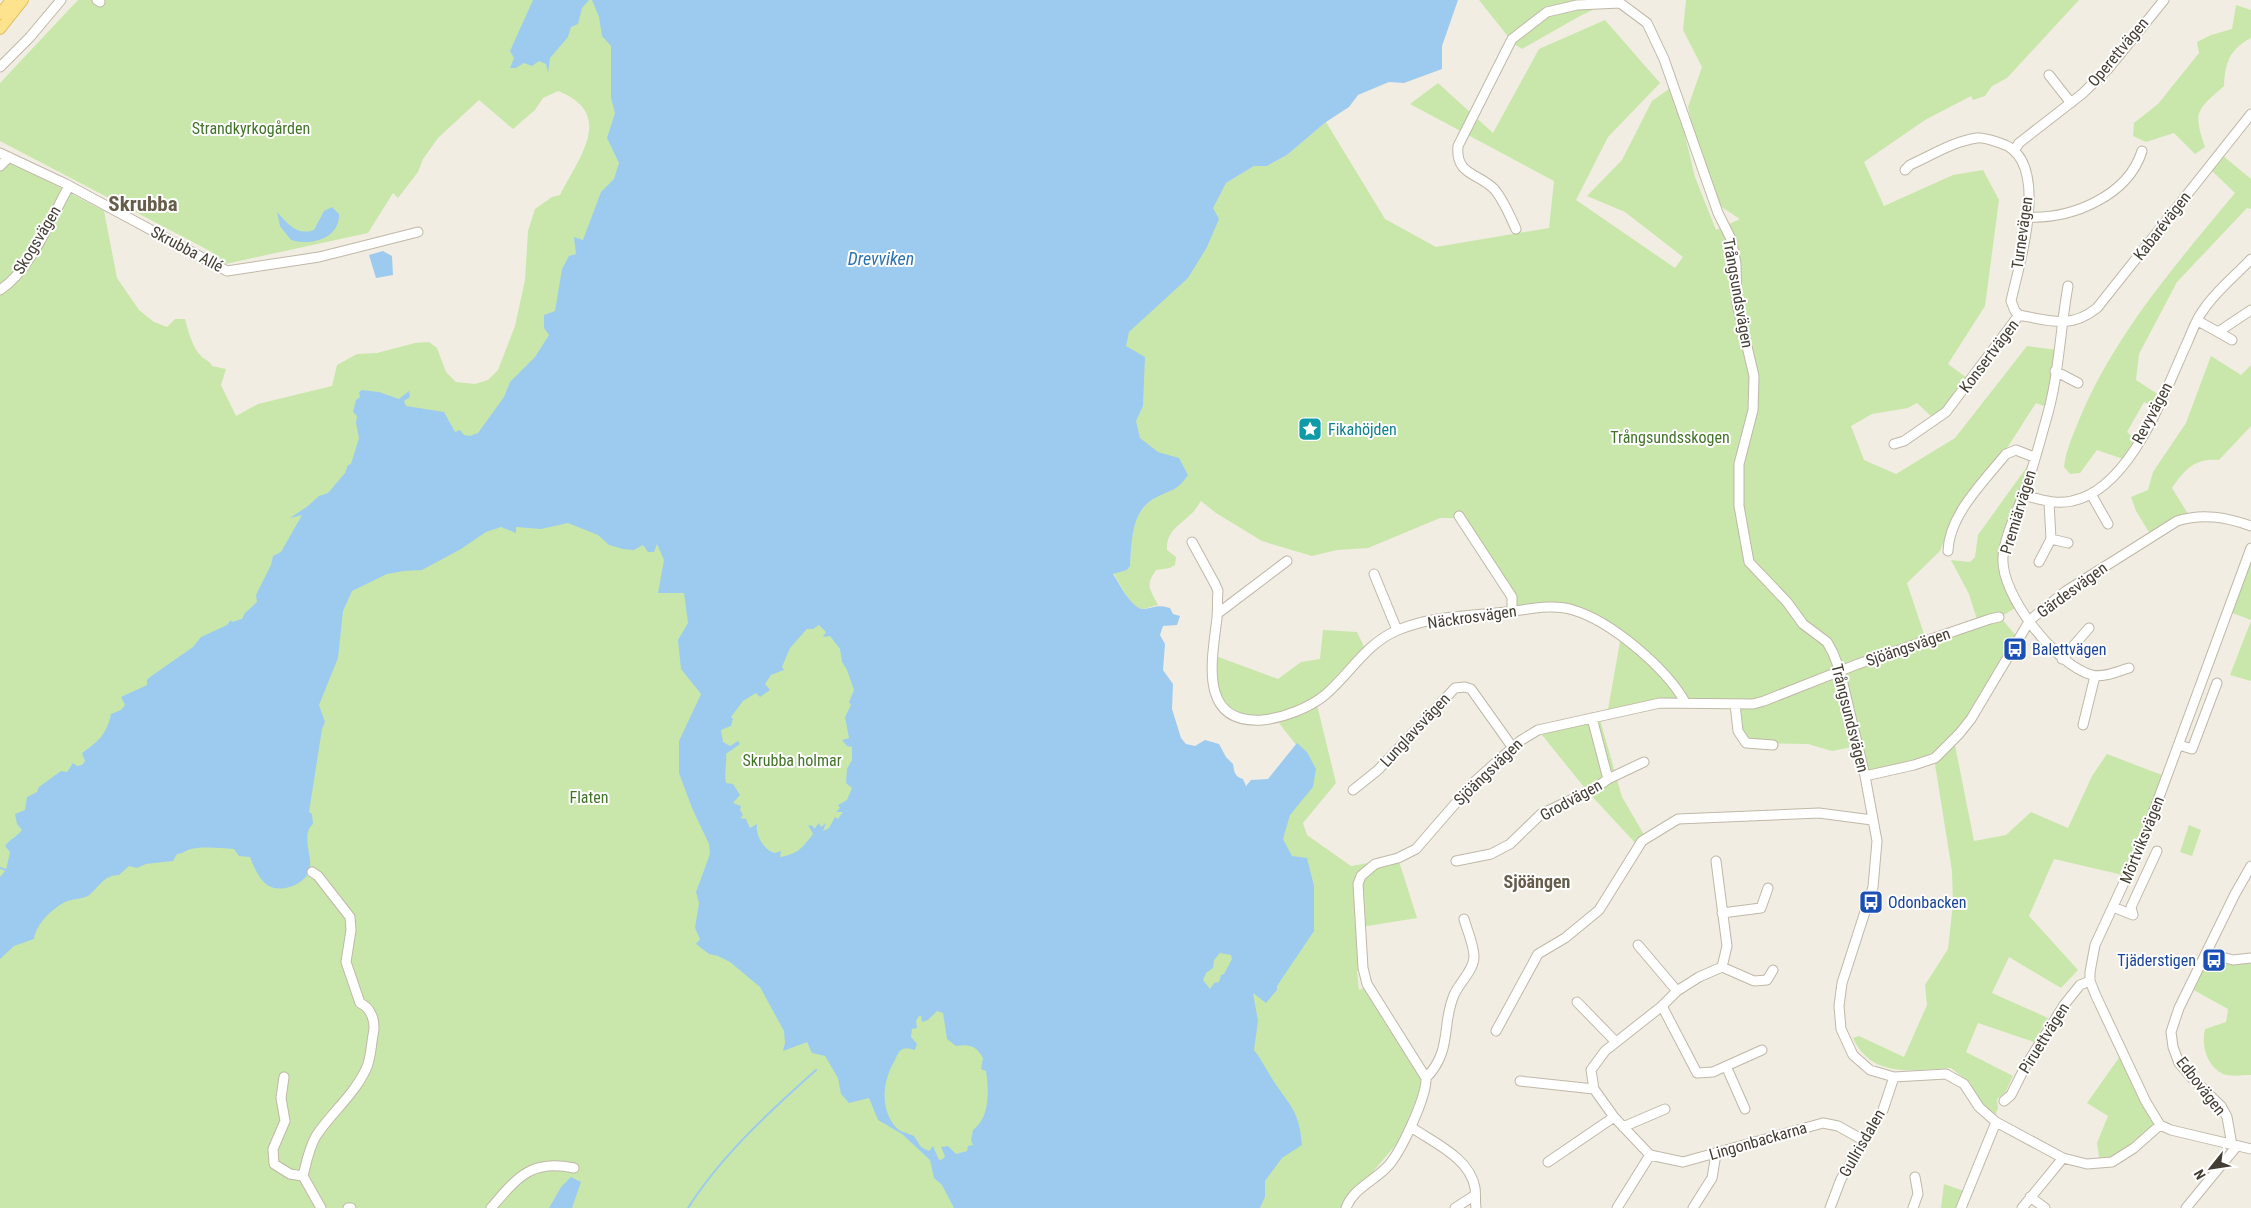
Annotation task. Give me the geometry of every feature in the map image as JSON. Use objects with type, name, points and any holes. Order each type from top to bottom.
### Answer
[{"type":"main road","points":[[0,14],[10,0]]},
{"type":"main road","points":[[0,29],[23,0]]},
{"type":"street","points":[[0,67],[30,37],[61,0]]},
{"type":"street","name":"Operettvägen","points":[[2014,151],[2019,144],[2071,103],[2111,65],[2150,14],[2164,0]]},
{"type":"street","name":"Trångsundsvägen","points":[[1516,229],[1495,190],[1472,177],[1461,164],[1457,154],[1458,146],[1512,39],[1547,12],[1576,5],[1620,3],[1647,23],[1664,59],[1718,212],[1731,239],[1736,264],[1737,304],[1754,376],[1753,410],[1739,464],[1739,506],[1748,562],[1787,602],[1803,624],[1827,642],[1840,671],[1865,776],[1877,841],[1873,887],[1842,983],[1839,1006],[1842,1029],[1853,1055],[1870,1070],[1894,1077],[1946,1074],[1964,1084],[1979,1107],[1996,1122],[2063,1158],[2087,1164],[2112,1162],[2134,1148],[2160,1125]]},
{"type":"street","points":[[2048,75],[2071,103]]},
{"type":"street","name":"Kabarévägen","points":[[2062,323],[2087,316],[2097,308],[2251,114]]},
{"type":"street","points":[[1905,170],[1910,165],[1961,141],[1980,137],[2004,144],[2014,151]]},
{"type":"street","name":"Turnevägen","points":[[2014,151],[2026,171],[2030,203],[2011,301],[2019,315]]},
{"type":"street","points":[[2028,217],[2046,218],[2087,206],[2102,198],[2128,176],[2138,164],[2142,151]]},
{"type":"street","name":"Skrubba Allé","points":[[0,153],[69,186],[227,271],[319,257],[418,232]]},
{"type":"street","points":[[0,166],[9,157]]},
{"type":"street","name":"Skogsvägen","points":[[0,290],[18,274],[32,254],[69,186]]},
{"type":"street","name":"Revyvägen","points":[[2023,495],[2049,502],[2071,502],[2091,494],[2106,484],[2122,466],[2149,425],[2203,309],[2251,259]]},
{"type":"street","points":[[2062,323],[2068,286]]},
{"type":"street","points":[[2218,332],[2251,310]]},
{"type":"street","name":"Konsertvägen","points":[[1894,444],[1904,441],[1946,412],[2019,315],[2062,323]]},
{"type":"street","points":[[2198,321],[2232,340]]},
{"type":"street","name":"Premiärvägen","points":[[2030,620],[2019,606],[2011,590],[2005,576],[2003,558],[2010,528],[2023,495],[2048,414],[2062,323]]},
{"type":"street","points":[[2056,371],[2078,383]]},
{"type":"street","name":"Premiärvägen","points":[[1948,551],[1948,537],[1956,518],[2006,454],[2016,450],[2034,457]]},
{"type":"street","points":[[2091,494],[2108,524]]},
{"type":"street","points":[[2039,562],[2050,539],[2049,502]]},
{"type":"street","points":[[1459,516],[1512,598],[1512,611]]},
{"type":"street","name":"Gärdesvägen","points":[[1865,776],[1914,765],[1934,758],[1959,734],[1971,719],[2030,620],[2066,591],[2177,522],[2203,516],[2216,517],[2251,526]]},
{"type":"street","points":[[2050,539],[2068,543]]},
{"type":"street","name":"Näckrosvägen","points":[[1192,542],[1218,591],[1211,678],[1220,703],[1228,714],[1240,719],[1258,720],[1283,716],[1321,698],[1371,647],[1397,630],[1451,617],[1545,608],[1572,609],[1625,638],[1668,678],[1685,702]]},
{"type":"street","name":"Mörtviksvägen","points":[[2090,981],[2095,945],[2141,846],[2251,548]]},
{"type":"street","points":[[1217,614],[1233,604],[1287,561]]},
{"type":"street","points":[[1374,574],[1397,630]]},
{"type":"street","name":"Sjöängsvägen","points":[[1426,1078],[1367,984],[1363,968],[1358,884],[1360,876],[1371,867],[1398,858],[1416,849],[1456,800],[1528,735],[1538,730],[1660,703],[1753,704],[1840,671],[2000,617]]},
{"type":"street","points":[[2030,620],[2036,632],[2062,659],[2081,672],[2095,676],[2129,668]]},
{"type":"street","points":[[2062,659],[2089,628]]},
{"type":"street","points":[[2083,725],[2095,676]]},
{"type":"street","points":[[2179,745],[2192,749],[2217,683]]},
{"type":"street","name":"Lunglavsvägen","points":[[1353,790],[1378,770],[1455,688],[1465,687],[1471,689],[1514,748]]},
{"type":"street","points":[[1735,704],[1738,731],[1746,743],[1773,745]]},
{"type":"street","name":"Grodvägen","points":[[1592,718],[1608,779]]},
{"type":"street","name":"Grodvägen","points":[[1456,861],[1491,854],[1510,844],[1541,814],[1594,789],[1608,779],[1644,762]]},
{"type":"street","points":[[1496,1031],[1538,954],[1565,938],[1599,910],[1642,841],[1678,819],[1819,813],[1872,820]]},
{"type":"street","points":[[2113,907],[2133,915],[2131,907],[2157,851]]},
{"type":"street","points":[[1716,861],[1727,946],[1722,967]]},
{"type":"street","name":"Edbovägen","points":[[2234,1146],[2227,1117],[2221,1106],[2184,1069],[2176,1055],[2172,1039],[2174,1020],[2235,894],[2251,866]]},
{"type":"street","points":[[312,872],[318,876],[350,917],[351,930],[346,962],[360,1003],[365,1005],[375,1027],[367,1067],[355,1088],[316,1137],[303,1176],[321,1208]]},
{"type":"street","points":[[1722,913],[1761,908],[1768,888]]},
{"type":"street","points":[[1346,1208],[1349,1200],[1359,1189],[1387,1168],[1397,1155],[1411,1128],[1427,1086],[1426,1078],[1437,1067],[1446,1041],[1454,995],[1474,956],[1464,919]]},
{"type":"street","points":[[1638,945],[1677,991]]},
{"type":"street","points":[[2207,953],[2233,960],[2251,958]]},
{"type":"street","points":[[1616,1208],[1650,1155],[1614,1117],[1594,1089],[1591,1070],[1605,1051],[1662,1006],[1677,991],[1699,977],[1722,967],[1754,981],[1767,980],[1773,970]]},
{"type":"street","points":[[2090,981],[2146,1102],[2160,1125],[2171,1130],[2251,1149]]},
{"type":"street","name":"Piruettvägen","points":[[2004,1101],[2011,1095],[2025,1067],[2064,1005],[2080,985],[2090,981]]},
{"type":"street","points":[[1577,1002],[1616,1042]]},
{"type":"street","points":[[1662,1006],[1697,1073],[1713,1072],[1762,1050]]},
{"type":"street","points":[[1726,1066],[1745,1109]]},
{"type":"street","points":[[284,1077],[281,1098],[285,1121],[273,1149],[274,1164],[290,1174],[303,1176]]},
{"type":"street","name":"Gullrisdalen","points":[[1830,1208],[1841,1179],[1883,1110],[1894,1077]]},
{"type":"street","points":[[1520,1081],[1594,1089]]},
{"type":"street","points":[[1623,1127],[1665,1109]]},
{"type":"street","points":[[1548,1162],[1614,1117]]},
{"type":"street","points":[[1961,1208],[1996,1122]]},
{"type":"street","name":"Lingonbackarna","points":[[1650,1155],[1682,1162],[1823,1123],[1838,1126],[1863,1140]]},
{"type":"street","points":[[1411,1128],[1446,1150],[1466,1166],[1475,1187],[1476,1208]]},
{"type":"street","points":[[2186,1208],[2234,1146]]},
{"type":"street","points":[[1693,1208],[1712,1178],[1716,1154]]},
{"type":"street","points":[[2022,1208],[2063,1158]]},
{"type":"street","points":[[492,1208],[520,1176],[532,1169],[563,1166],[574,1168]]},
{"type":"street","points":[[1913,1208],[1918,1194],[1915,1177]]},
{"type":"street","points":[[1455,1208],[1475,1195]]},
{"type":"street","points":[[2030,1197],[2045,1208]]},
{"type":"green space","name":"Flaten","points":[[78,0],[959,0],[1029,891],[1234,839],[1297,746],[1279,723],[1317,705],[1336,783],[1303,823],[1307,835],[1351,866],[1398,858],[1417,918],[1361,927],[1363,968],[1357,971],[1359,990],[1368,986],[1426,1078],[1408,1125],[1399,1141],[1342,1208],[0,1208],[0,156],[104,211],[117,278],[139,310],[154,322],[167,327],[175,319],[185,319],[195,348],[202,357],[210,362],[212,366],[226,369],[221,385],[236,416],[258,404],[332,386],[337,365],[357,354],[377,353],[415,343],[429,342],[437,348],[446,372],[456,382],[475,384],[488,380],[498,370],[515,326],[525,280],[528,231],[535,209],[552,197],[560,195],[583,151],[588,137],[589,124],[585,112],[576,101],[558,91],[543,98],[535,110],[513,129],[479,100],[438,138],[423,159],[418,172],[398,198],[393,193],[368,233],[225,264],[210,251],[0,141],[0,83]]},
{"type":"green space","points":[[1479,0],[1614,0],[1580,16],[1522,49],[1514,44]]},
{"type":"green space","name":"Trångsundsskogen","points":[[1686,0],[2079,0],[2007,78],[1992,86],[1985,96],[1973,100],[1971,96],[1925,120],[1864,162],[1884,206],[1953,175],[1983,170],[1999,200],[1985,306],[1948,364],[1967,378],[1944,410],[1933,418],[1917,403],[1908,408],[1872,414],[1851,426],[1864,460],[1896,474],[1955,438],[2027,346],[2058,350],[2049,408],[2036,403],[2002,456],[1951,523],[1940,551],[1907,583],[1925,637],[1855,665],[1978,623],[1969,594],[1951,560],[1970,562],[1975,557],[1978,535],[2034,457],[2003,558],[2019,606],[2000,617],[2018,638],[1954,740],[1974,841],[2006,835],[2031,812],[2068,828],[2092,776],[2107,754],[2167,777],[2127,876],[2054,859],[2029,916],[2078,970],[2061,988],[2009,957],[1992,993],[2048,1018],[2034,1042],[1978,1023],[1966,1052],[2013,1076],[2005,1093],[1997,1099],[1998,1108],[1995,1116],[1981,1105],[1970,1083],[1951,1068],[1908,1070],[1882,1066],[1871,1060],[1861,1051],[1853,1038],[1859,1036],[1904,1057],[1927,1005],[1925,985],[1948,949],[1953,903],[1952,871],[1934,758],[1865,776],[1857,746],[1832,751],[1808,744],[1746,743],[1735,704],[1685,702],[1607,715],[1621,636],[1572,609],[1512,611],[1512,597],[1460,518],[1440,518],[1368,548],[1337,550],[1312,556],[1262,541],[1216,513],[1201,501],[1192,513],[1171,533],[1167,543],[1167,550],[1176,557],[1175,565],[1170,568],[1156,570],[1151,580],[1150,588],[1158,605],[1143,609],[1137,608],[1131,603],[1113,573],[1127,570],[1130,566],[1132,536],[1137,518],[1141,510],[1156,497],[1043,411],[1226,183],[1254,166],[1267,166],[1287,155],[1326,122],[1385,219],[1436,247],[1549,228],[1554,181],[1410,104],[1438,83],[1493,133],[1539,49],[1605,20],[1660,83],[1608,137],[1576,200],[1675,268],[1683,257],[1625,212],[1587,196],[1622,160],[1652,101],[1673,86],[1695,177],[1716,230],[1740,219],[1717,204],[1701,169],[1688,107],[1702,67],[1683,30]]},
{"type":"green space","points":[[2236,5],[2251,10],[2251,38],[2233,52],[2227,63],[2224,86],[2208,101],[2200,112],[2198,118],[2199,126],[2205,147],[2195,154],[2174,133],[2146,142],[2133,136],[2134,123],[2158,104],[2199,53],[2197,42],[2211,35],[2232,29]]},
{"type":"green space","points":[[2222,155],[2251,179],[2251,209],[2247,208],[2177,282],[2139,354],[2136,380],[2162,397],[2157,408],[2144,402],[2127,432],[2138,442],[2126,460],[2097,450],[2080,473],[2070,474],[2064,467],[2070,443],[2093,389],[2110,359],[2128,329],[2169,273],[2235,193],[2210,169]]},
{"type":"green space","points":[[2211,356],[2241,375],[2251,365],[2251,426],[2219,460],[2197,463],[2181,475],[2172,488],[2190,517],[2152,537],[2136,511],[2131,497],[2148,490],[2153,472],[2186,423]]},
{"type":"green space","points":[[2251,548],[2251,620],[2227,611]]},
{"type":"green space","points":[[2251,621],[2251,681],[2230,675]]},
{"type":"green space","points":[[1323,630],[1357,632],[1366,651],[1327,693],[1283,716],[1240,719],[1219,703],[1213,655],[1278,679],[1301,662],[1320,659]]},
{"type":"green space","points":[[1599,716],[1622,797],[1646,838],[1638,846],[1588,792],[1538,730]]},
{"type":"green space","points":[[2189,825],[2201,830],[2192,856],[2180,852]]},
{"type":"green space","points":[[2207,953],[2251,958],[2251,1075],[2233,1076],[2223,1074],[2213,1066],[2206,1055],[2205,1029],[2226,1022],[2228,1009],[2190,988]]},
{"type":"green space","points":[[2123,1052],[2160,1125],[2134,1148],[2100,1163],[2097,1143],[2108,1116],[2087,1103]]},
{"type":"green space","points":[[1944,1184],[1967,1192],[1961,1208],[1941,1208]]},
{"type":"water","points":[[533,0],[589,0],[582,8],[578,24],[571,27],[568,37],[550,58],[548,73],[546,64],[539,61],[532,66],[524,63],[516,68],[510,68],[514,58],[510,51]]},
{"type":"water","name":"Drevviken","points":[[592,0],[1458,0],[1442,46],[1442,69],[1404,83],[1389,82],[1358,95],[1349,107],[1326,122],[1287,155],[1267,166],[1254,166],[1226,183],[1213,208],[1219,219],[1207,247],[1188,278],[1129,332],[1126,346],[1145,357],[1143,406],[1136,421],[1140,438],[1158,452],[1179,458],[1188,475],[1178,487],[1148,502],[1142,509],[1134,526],[1130,566],[1127,570],[1113,574],[1130,600],[1139,608],[1165,607],[1170,608],[1173,614],[1180,616],[1177,625],[1163,626],[1160,635],[1165,644],[1163,670],[1173,684],[1172,709],[1181,738],[1186,744],[1195,746],[1205,740],[1219,744],[1226,757],[1233,764],[1235,774],[1243,779],[1246,786],[1251,780],[1268,779],[1297,743],[1307,752],[1316,769],[1313,787],[1290,815],[1283,839],[1292,856],[1307,858],[1314,886],[1314,931],[1277,986],[1277,990],[1266,1003],[1253,993],[1258,1021],[1254,1050],[1296,1115],[1302,1145],[1282,1158],[1265,1181],[1265,1197],[1260,1208],[954,1208],[942,1185],[934,1178],[930,1160],[902,1134],[878,1120],[869,1098],[849,1103],[841,1094],[838,1078],[825,1056],[812,1053],[807,1042],[783,1051],[785,1043],[784,1031],[760,987],[730,962],[709,954],[696,944],[700,939],[695,928],[699,903],[696,892],[710,854],[709,844],[692,808],[679,773],[679,741],[701,694],[681,669],[678,640],[688,623],[684,593],[658,593],[664,560],[657,544],[654,552],[648,552],[643,545],[634,550],[623,549],[609,545],[598,535],[568,523],[541,529],[516,527],[516,533],[501,527],[486,532],[461,549],[422,570],[387,574],[352,591],[343,611],[338,658],[319,705],[325,722],[322,729],[309,812],[312,814],[313,824],[307,839],[310,868],[304,879],[291,886],[278,889],[271,887],[261,879],[250,857],[239,856],[234,849],[207,847],[191,849],[177,854],[173,861],[146,864],[137,868],[129,866],[119,875],[109,877],[88,896],[65,902],[45,918],[35,933],[34,939],[14,946],[0,959],[0,877],[6,870],[10,852],[5,846],[22,830],[17,824],[15,814],[25,810],[27,797],[37,792],[39,787],[61,771],[67,772],[73,763],[77,766],[82,765],[85,761],[82,753],[101,737],[107,727],[111,714],[121,710],[125,705],[121,697],[147,685],[147,680],[150,677],[193,647],[201,637],[227,625],[231,620],[232,622],[242,619],[245,613],[257,602],[256,595],[271,565],[273,556],[281,552],[302,515],[290,518],[319,496],[328,493],[345,473],[348,465],[351,464],[359,438],[356,423],[357,416],[353,412],[356,400],[360,397],[359,392],[362,390],[379,392],[399,399],[409,391],[410,397],[404,401],[406,406],[444,412],[455,432],[460,430],[464,435],[470,436],[478,433],[504,397],[510,382],[535,357],[549,335],[544,328],[544,315],[555,311],[562,269],[569,256],[576,254],[574,237],[583,240],[601,192],[614,179],[619,163],[607,138],[615,113],[611,98],[611,46],[602,36],[599,17]],"holes":[[[819,625],[826,632],[823,637],[830,636],[840,649],[842,662],[854,690],[849,702],[851,705],[845,717],[849,738],[842,740],[847,746],[852,747],[852,760],[847,769],[846,783],[852,788],[847,800],[838,805],[840,808],[836,812],[843,812],[838,819],[835,817],[829,828],[823,831],[826,823],[821,827],[819,823],[814,829],[813,826],[808,825],[813,834],[806,843],[799,850],[780,857],[781,851],[771,852],[764,846],[759,838],[757,824],[750,828],[746,819],[740,818],[743,815],[740,810],[741,806],[733,803],[740,795],[733,784],[726,783],[726,754],[740,744],[738,741],[730,746],[723,742],[721,730],[731,726],[733,719],[731,717],[743,701],[756,693],[760,697],[770,690],[765,684],[771,675],[784,670],[782,667],[790,648],[807,629],[813,629]],[[1220,953],[1231,955],[1232,959],[1224,974],[1221,975],[1219,982],[1214,983],[1210,989],[1203,980],[1206,973],[1213,968],[1214,960]],[[937,1011],[943,1013],[947,1039],[956,1046],[965,1045],[975,1048],[983,1058],[981,1069],[986,1071],[987,1078],[987,1103],[983,1118],[973,1130],[971,1140],[973,1145],[968,1146],[967,1151],[956,1154],[948,1146],[941,1147],[945,1156],[939,1160],[933,1146],[929,1151],[921,1147],[914,1136],[896,1128],[890,1118],[885,1102],[887,1077],[897,1055],[903,1049],[915,1050],[917,1044],[911,1037],[912,1029],[917,1028],[916,1021],[919,1016],[921,1016],[922,1022],[928,1020]]]},
{"type":"water","points":[[332,207],[339,214],[338,223],[329,235],[322,239],[307,242],[291,240],[280,226],[277,212],[293,228],[303,231],[314,230],[324,211]]},
{"type":"water","points":[[383,251],[392,256],[393,275],[376,278],[369,255]]},
{"type":"water","points":[[571,1177],[581,1182],[572,1208],[549,1208],[561,1187]]},
{"type":"waterway","points":[[0,868],[6,870]]},
{"type":"waterway","points":[[688,1208],[715,1170],[731,1152],[764,1118],[816,1070]]},
{"type":"place","name":"Fikahöjden","points":[[1310,429]]},
{"type":"place","name":"Balettvägen","points":[[2015,649]]},
{"type":"place","name":"Odonbacken","points":[[1871,902]]},
{"type":"place","name":"Tjäderstigen","points":[[2214,960]]},
{"type":"district","name":"Skrubba","points":[[143,204]]},
{"type":"district","name":"Sjöängen","points":[[1537,881]]},
{"type":"park label","name":"Strandkyrkogården","points":[[251,128]]},
{"type":"park label","name":"Skrubba holmar","points":[[792,760]]}]
